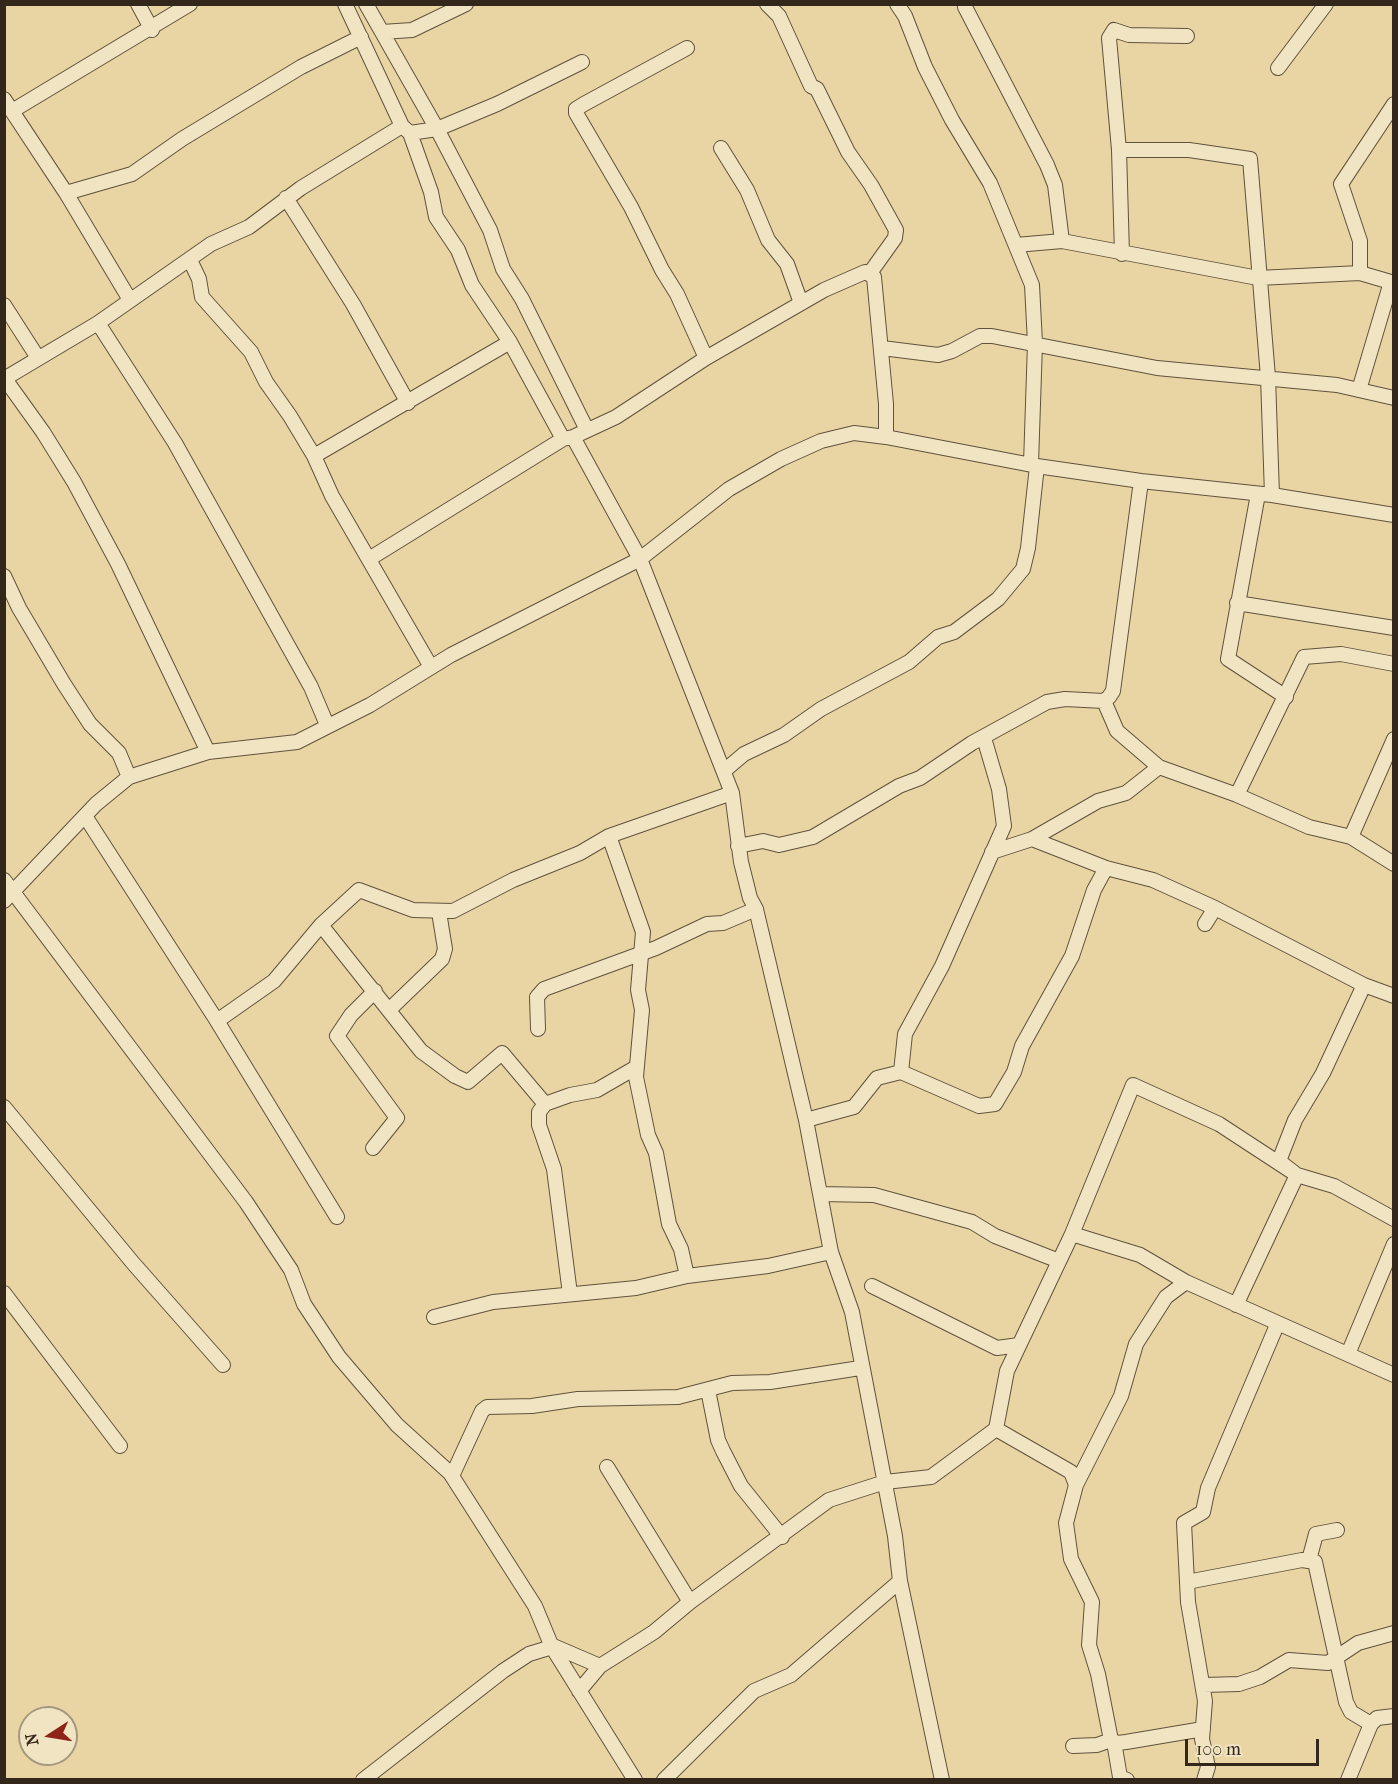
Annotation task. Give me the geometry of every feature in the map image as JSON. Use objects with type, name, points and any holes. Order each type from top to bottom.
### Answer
[{"type":"street","points":[[138,4],[152,30]]},
{"type":"street","points":[[12,111],[152,30],[190,4]]},
{"type":"street","points":[[345,4],[406,130],[431,192],[435,217],[458,250],[472,285],[510,342],[640,559],[732,793],[738,846],[750,898],[756,909],[806,1120],[831,1252],[852,1312],[860,1368],[895,1536],[900,1581],[942,1779]]},
{"type":"street","points":[[366,4],[437,129],[490,230],[503,269],[522,299],[587,430]]},
{"type":"street","points":[[382,32],[412,30],[466,4]]},
{"type":"street","points":[[767,4],[779,16],[811,86],[817,89],[848,152],[871,185],[896,230],[895,238],[870,273]]},
{"type":"street","points":[[724,771],[744,754],[784,735],[821,709],[909,662],[938,637],[954,632],[998,599],[1023,569],[1028,548],[1034,465],[1035,343],[1032,285],[990,183],[952,120],[926,67],[905,16],[897,4]]},
{"type":"street","points":[[1278,68],[1326,4]]},
{"type":"street","points":[[965,8],[1047,165],[1055,185],[1062,241]]},
{"type":"street","points":[[1122,254],[1119,150],[1109,38],[1114,30],[1129,35],[1187,36]]},
{"type":"street","points":[[66,193],[132,174],[182,139],[301,67],[361,37]]},
{"type":"street","points":[[687,48],[584,104],[576,110],[576,113],[631,207],[662,270],[677,294],[706,358]]},
{"type":"street","points":[[208,752],[118,564],[74,482],[43,432],[5,379],[98,323],[211,244],[249,227],[286,198],[406,130],[437,129],[497,104],[582,62]]},
{"type":"street","points":[[4,99],[66,193],[130,300]]},
{"type":"street","points":[[1360,273],[1360,241],[1341,184],[1394,104]]},
{"type":"street","points":[[722,148],[747,190],[768,240],[786,264],[801,303]]},
{"type":"street","points":[[1119,150],[1189,150],[1250,159],[1258,278],[1268,377],[1265,495],[1237,603],[1228,658],[1287,697]]},
{"type":"street","points":[[286,198],[353,304],[408,403]]},
{"type":"street","points":[[1016,244],[1062,241],[1258,278],[1360,273],[1392,283],[1359,390]]},
{"type":"street","points":[[190,260],[199,279],[202,297],[251,352],[266,382],[314,456],[332,496],[431,667]]},
{"type":"street","points":[[369,559],[568,438],[616,417],[706,358],[857,273],[870,273],[874,277],[882,348],[886,437]]},
{"type":"street","points":[[4,305],[38,358]]},
{"type":"street","points":[[98,323],[175,443],[311,687],[327,725]]},
{"type":"street","points":[[882,348],[938,355],[952,351],[980,336],[1035,343],[1078,355],[1157,368],[1268,377],[1359,390],[1394,398]]},
{"type":"street","points":[[314,456],[510,342]]},
{"type":"street","points":[[635,1779],[551,1646],[535,1606],[452,1476],[397,1425],[339,1357],[304,1304],[291,1270],[246,1202],[8,891],[129,777],[208,752],[297,742],[370,705],[431,667],[602,576],[640,559],[729,489],[781,459],[821,441],[854,434],[886,437],[1034,465],[1141,482],[1265,495],[1394,515]]},
{"type":"street","points":[[1104,701],[1113,691],[1141,482]]},
{"type":"street","points":[[4,576],[19,608],[64,684],[90,724],[119,753],[129,777]]},
{"type":"street","points":[[1237,603],[1394,628]]},
{"type":"street","points":[[1237,795],[1287,697],[1304,657],[1341,654],[1394,664]]},
{"type":"street","points":[[738,846],[763,841],[779,845],[813,837],[1008,722],[1047,702],[1065,699],[1104,701]]},
{"type":"street","points":[[1104,701],[1118,731],[1160,767],[1237,795],[1309,827],[1351,837],[1394,864]]},
{"type":"street","points":[[901,1072],[905,1034],[942,966],[1004,826],[999,789],[984,738]]},
{"type":"street","points":[[1351,837],[1394,739]]},
{"type":"street","points":[[992,852],[1027,840],[1098,801],[1126,793],[1160,767]]},
{"type":"street","points":[[217,1021],[274,981],[321,925],[359,890],[413,910],[439,912],[466,906],[513,880],[580,853],[609,836],[732,793]]},
{"type":"street","points":[[85,816],[217,1021],[337,1217]]},
{"type":"street","points":[[1004,826],[1027,840],[1106,868],[1153,880],[1215,908],[1364,985],[1394,996]]},
{"type":"street","points":[[609,836],[620,875],[643,932],[638,990],[642,1010],[635,1068],[648,1135],[656,1153],[669,1224],[681,1250],[687,1276]]},
{"type":"street","points":[[806,1120],[854,1107],[877,1078],[901,1072],[979,1106],[995,1104],[1014,1072],[1022,1046],[1072,956],[1094,890],[1106,868]]},
{"type":"street","points":[[1205,924],[1215,908]]},
{"type":"street","points":[[538,1029],[537,997],[540,992],[640,954],[707,924],[723,923],[756,909]]},
{"type":"street","points":[[390,1009],[442,959],[445,949],[439,912]]},
{"type":"street","points":[[321,925],[390,1009],[421,1051],[455,1076],[468,1082],[502,1053],[545,1104]]},
{"type":"street","points":[[1364,985],[1323,1072],[1295,1120],[1280,1161],[1297,1175],[1334,1186],[1394,1219]]},
{"type":"street","points":[[373,1148],[397,1118],[337,1036],[351,1015],[375,991]]},
{"type":"street","points":[[570,1294],[554,1168],[539,1125],[539,1112],[545,1104],[570,1095],[597,1090],[635,1068]]},
{"type":"street","points":[[579,1691],[600,1666],[654,1632],[690,1602],[763,1547],[782,1537],[829,1500],[885,1482],[931,1477],[996,1430],[1007,1371],[1072,1234],[1133,1085],[1219,1124],[1297,1175],[1236,1305]]},
{"type":"street","points":[[4,1107],[133,1263],[223,1365]]},
{"type":"street","points":[[820,1194],[874,1195],[972,1222],[994,1236],[1059,1261]]},
{"type":"street","points":[[1072,1234],[1140,1255],[1186,1282],[1277,1325],[1394,1375]]},
{"type":"street","points":[[1348,1354],[1394,1244]]},
{"type":"street","points":[[434,1317],[493,1302],[636,1288],[687,1276],[768,1266],[831,1252]]},
{"type":"street","points":[[1127,1779],[1120,1777],[1098,1674],[1089,1646],[1092,1602],[1071,1559],[1066,1523],[1076,1485],[1121,1396],[1136,1344],[1166,1297],[1186,1282]]},
{"type":"street","points":[[872,1286],[997,1348],[1019,1345]]},
{"type":"street","points":[[4,1293],[120,1446]]},
{"type":"street","points":[[1204,1779],[1208,1767],[1202,1739],[1204,1685],[1188,1602],[1184,1523],[1203,1512],[1208,1488],[1277,1325]]},
{"type":"street","points":[[997,1348],[1007,1371]]},
{"type":"street","points":[[452,1476],[482,1411],[487,1407],[532,1406],[578,1399],[678,1397],[732,1383],[770,1382],[860,1368]]},
{"type":"street","points":[[708,1390],[718,1440],[723,1451],[741,1486],[782,1537]]},
{"type":"street","points":[[996,1430],[1071,1472],[1076,1485]]},
{"type":"street","points":[[608,1467],[690,1602]]},
{"type":"street","points":[[1309,1560],[1316,1534],[1337,1530]]},
{"type":"street","points":[[1187,1582],[1309,1560],[1315,1562],[1346,1702],[1351,1712],[1371,1724]]},
{"type":"street","points":[[663,1779],[754,1691],[791,1675],[900,1581]]},
{"type":"street","points":[[1204,1685],[1239,1684],[1260,1677],[1289,1660],[1321,1664],[1336,1658],[1358,1643],[1394,1633]]},
{"type":"street","points":[[363,1779],[503,1671],[529,1654],[551,1646],[600,1666]]},
{"type":"street","points":[[1348,1779],[1371,1724],[1377,1718],[1394,1716]]},
{"type":"street","points":[[1073,1746],[1156,1738],[1203,1729]]}]
